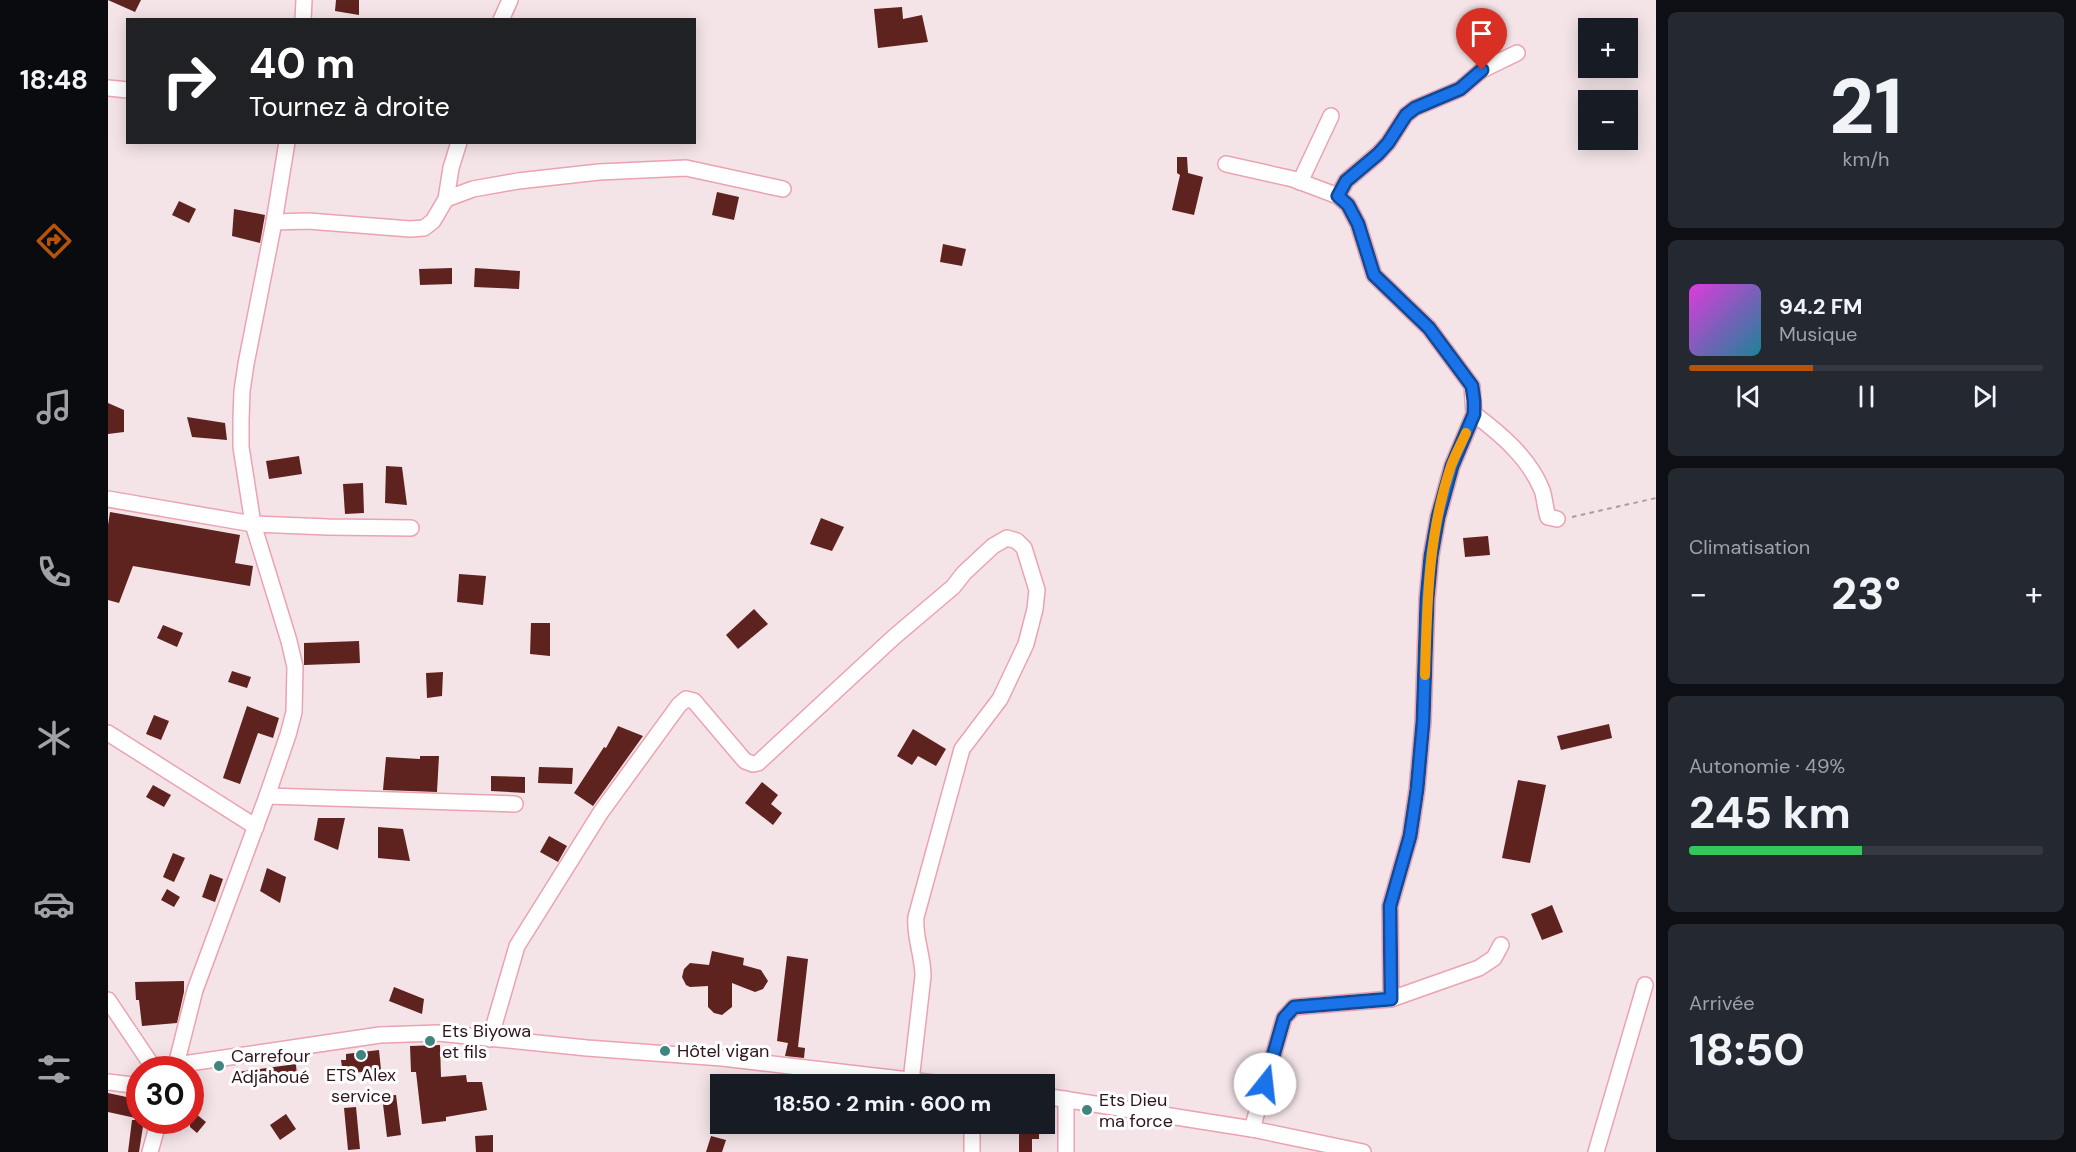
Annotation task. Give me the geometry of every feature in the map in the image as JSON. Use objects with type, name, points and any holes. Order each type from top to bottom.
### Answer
[{"type":"street","points":[[303,18],[304,0]]},
{"type":"street","points":[[502,18],[510,0]]},
{"type":"street","points":[[1338,196],[1346,181],[1388,143],[1406,115],[1415,108],[1460,89],[1482,70],[1517,53]]},
{"type":"street","points":[[108,88],[126,90]]},
{"type":"street","points":[[1300,182],[1331,116]]},
{"type":"street","points":[[178,1056],[195,990],[256,827],[294,712],[295,667],[253,524],[242,447],[242,391],[287,144]]},
{"type":"street","points":[[274,222],[308,221],[410,229],[424,228],[433,221],[446,199],[451,168],[458,144]]},
{"type":"street","points":[[1226,164],[1300,182],[1338,196],[1348,205],[1358,224],[1374,275],[1429,328],[1472,386],[1474,414],[1452,466],[1438,517],[1431,556],[1427,599],[1423,722],[1417,789],[1410,836],[1390,906],[1391,999]]},
{"type":"street","points":[[446,199],[472,189],[518,181],[667,167],[705,171],[783,189]]},
{"type":"street","points":[[1474,414],[1500,434],[1523,460],[1540,486],[1548,517],[1557,519]]},
{"type":"street","points":[[108,499],[253,524],[411,528]]},
{"type":"street","points":[[490,1039],[517,946],[601,812],[679,705],[686,699],[694,701],[745,761],[753,764],[758,762],[894,636],[953,587],[964,573],[993,546],[1007,538],[1017,541],[1024,548],[1037,590],[1035,609],[1026,644],[1000,699],[962,749],[915,917],[915,933],[923,963],[923,976],[912,1074]]},
{"type":"street","points":[[108,733],[256,827]]},
{"type":"street","points":[[267,796],[515,804]]},
{"type":"street","points":[[1252,1128],[1284,1018],[1294,1007],[1391,999],[1479,968],[1494,958],[1501,945]]},
{"type":"street","points":[[1596,1152],[1645,986]]},
{"type":"street","points":[[108,1000],[146,1056]]},
{"type":"street","points":[[204,1063],[390,1034],[438,1033],[722,1058],[853,1074]]},
{"type":"street","points":[[108,1082],[126,1084]]},
{"type":"street","points":[[1055,1098],[1252,1128],[1363,1152]]},
{"type":"street","points":[[1066,1099],[1066,1152]]},
{"type":"street","points":[[150,1152],[155,1134]]},
{"type":"street","points":[[972,1134],[972,1152]]},
{"type":"path","points":[[1557,519],[1656,498]]},
{"type":"building","points":[[108,0],[141,0],[135,12]]},
{"type":"building","points":[[336,0],[359,0],[359,15],[335,11]]},
{"type":"building","points":[[902,7],[903,19],[922,15],[928,42],[878,48],[874,9]]},
{"type":"building","points":[[1177,157],[1187,157],[1188,173],[1203,177],[1194,215],[1172,210],[1180,175],[1177,173]]},
{"type":"building","points":[[717,192],[739,197],[734,220],[712,215]]},
{"type":"building","points":[[179,201],[196,209],[189,223],[172,215]]},
{"type":"building","points":[[234,209],[265,215],[260,243],[232,236]]},
{"type":"building","points":[[943,244],[966,249],[962,266],[940,262]]},
{"type":"building","points":[[452,268],[452,284],[420,285],[419,269]]},
{"type":"building","points":[[475,268],[520,271],[519,289],[474,287]]},
{"type":"building","points":[[108,403],[124,410],[124,432],[108,434]]},
{"type":"building","points":[[187,417],[225,423],[227,440],[192,437]]},
{"type":"building","points":[[299,456],[302,474],[269,479],[266,461]]},
{"type":"building","points":[[386,466],[402,467],[407,505],[385,503]]},
{"type":"building","points":[[363,483],[364,513],[345,514],[343,484]]},
{"type":"building","points":[[110,512],[240,535],[235,563],[253,566],[250,586],[133,566],[119,603],[108,600]]},
{"type":"building","points":[[821,518],[844,527],[832,551],[810,544]]},
{"type":"building","points":[[1488,536],[1490,555],[1465,557],[1463,538]]},
{"type":"building","points":[[459,574],[486,576],[483,605],[457,602]]},
{"type":"building","points":[[754,609],[768,624],[738,649],[726,635]]},
{"type":"building","points":[[531,623],[550,623],[550,656],[530,654]]},
{"type":"building","points":[[163,625],[183,633],[177,647],[157,638]]},
{"type":"building","points":[[359,641],[360,663],[304,665],[304,643]]},
{"type":"building","points":[[232,671],[251,677],[247,688],[228,682]]},
{"type":"building","points":[[443,672],[442,696],[427,698],[426,673]]},
{"type":"building","points":[[247,706],[279,718],[273,738],[258,733],[240,784],[223,778]]},
{"type":"building","points":[[154,715],[169,721],[161,740],[146,734]]},
{"type":"building","points":[[1609,724],[1612,738],[1561,750],[1557,736]]},
{"type":"building","points":[[618,726],[643,736],[593,806],[574,793],[604,747],[606,748]]},
{"type":"building","points":[[913,729],[946,749],[936,766],[918,756],[912,765],[897,756]]},
{"type":"building","points":[[420,756],[439,756],[437,792],[383,790],[386,757],[420,759]]},
{"type":"building","points":[[539,767],[573,768],[572,784],[538,783]]},
{"type":"building","points":[[491,776],[525,777],[525,793],[491,791]]},
{"type":"building","points":[[1518,780],[1546,785],[1530,863],[1502,858]]},
{"type":"building","points":[[762,782],[778,795],[771,804],[782,813],[773,825],[745,803]]},
{"type":"building","points":[[153,785],[171,795],[164,807],[146,797]]},
{"type":"building","points":[[318,818],[345,818],[338,850],[314,840]]},
{"type":"building","points":[[378,827],[403,829],[410,861],[378,858]]},
{"type":"building","points":[[549,836],[567,846],[558,862],[540,852]]},
{"type":"building","points":[[173,853],[185,858],[174,882],[163,877]]},
{"type":"building","points":[[267,868],[286,877],[280,903],[260,891]]},
{"type":"building","points":[[210,874],[223,879],[215,902],[202,897]]},
{"type":"building","points":[[167,889],[180,897],[174,907],[161,900]]},
{"type":"building","points":[[1552,905],[1563,932],[1542,940],[1531,914]]},
{"type":"building","points":[[712,951],[744,958],[743,965],[761,970],[768,981],[763,989],[755,992],[732,983],[732,1007],[722,1015],[714,1013],[708,1007],[708,986],[690,987],[686,985],[682,977],[684,969],[690,963],[709,965]]},
{"type":"building","points":[[787,956],[808,959],[798,1047],[805,1048],[804,1058],[785,1056],[788,1043],[777,1041]]},
{"type":"building","points":[[184,981],[184,992],[177,1023],[142,1026],[139,1000],[136,1000],[135,982]]},
{"type":"building","points":[[394,987],[424,999],[422,1014],[389,1001]]},
{"type":"building","points":[[440,1045],[441,1077],[466,1075],[467,1082],[482,1082],[487,1110],[446,1117],[446,1121],[422,1124],[416,1072],[411,1072],[410,1046]]},
{"type":"building","points":[[379,1050],[381,1070],[343,1074],[341,1060],[346,1060],[346,1054]]},
{"type":"building","points":[[296,1064],[297,1078],[239,1085],[237,1072]]},
{"type":"building","points":[[108,1093],[126,1097],[126,1116],[108,1112]]},
{"type":"building","points":[[396,1095],[401,1135],[387,1137],[382,1096]]},
{"type":"building","points":[[356,1107],[360,1149],[348,1150],[344,1108]]},
{"type":"building","points":[[286,1114],[296,1129],[280,1140],[270,1125]]},
{"type":"building","points":[[130,1134],[142,1134],[139,1152],[128,1152]]},
{"type":"building","points":[[1019,1134],[1039,1134],[1039,1139],[1032,1139],[1032,1152],[1019,1152]]},
{"type":"building","points":[[493,1135],[493,1152],[476,1152],[475,1136]]},
{"type":"building","points":[[711,1136],[726,1140],[722,1152],[706,1152]]},
{"type":"slow traffic","points":[[1425,675],[1427,599],[1434,536],[1452,466],[1466,433]]},
{"type":"place","name":"Ets Biyowa et fils","points":[[430,1041]]},
{"type":"place","name":"Hôtel vigan","points":[[665,1051]]},
{"type":"place","name":"ETS Alex service","points":[[361,1055]]},
{"type":"place","name":"Carrefour Adjahoué","points":[[219,1066]]},
{"type":"place","name":"Ets Dieu ma force","points":[[1087,1110]]},
{"type":"route","points":[[1265,1084],[1284,1018],[1294,1007],[1391,999],[1390,906],[1410,836],[1417,789],[1423,722],[1427,599],[1431,556],[1438,517],[1452,466],[1474,414],[1472,386],[1429,328],[1374,275],[1358,224],[1348,205],[1338,196],[1346,181],[1388,143],[1406,115],[1415,108],[1460,89],[1482,70]]}]
